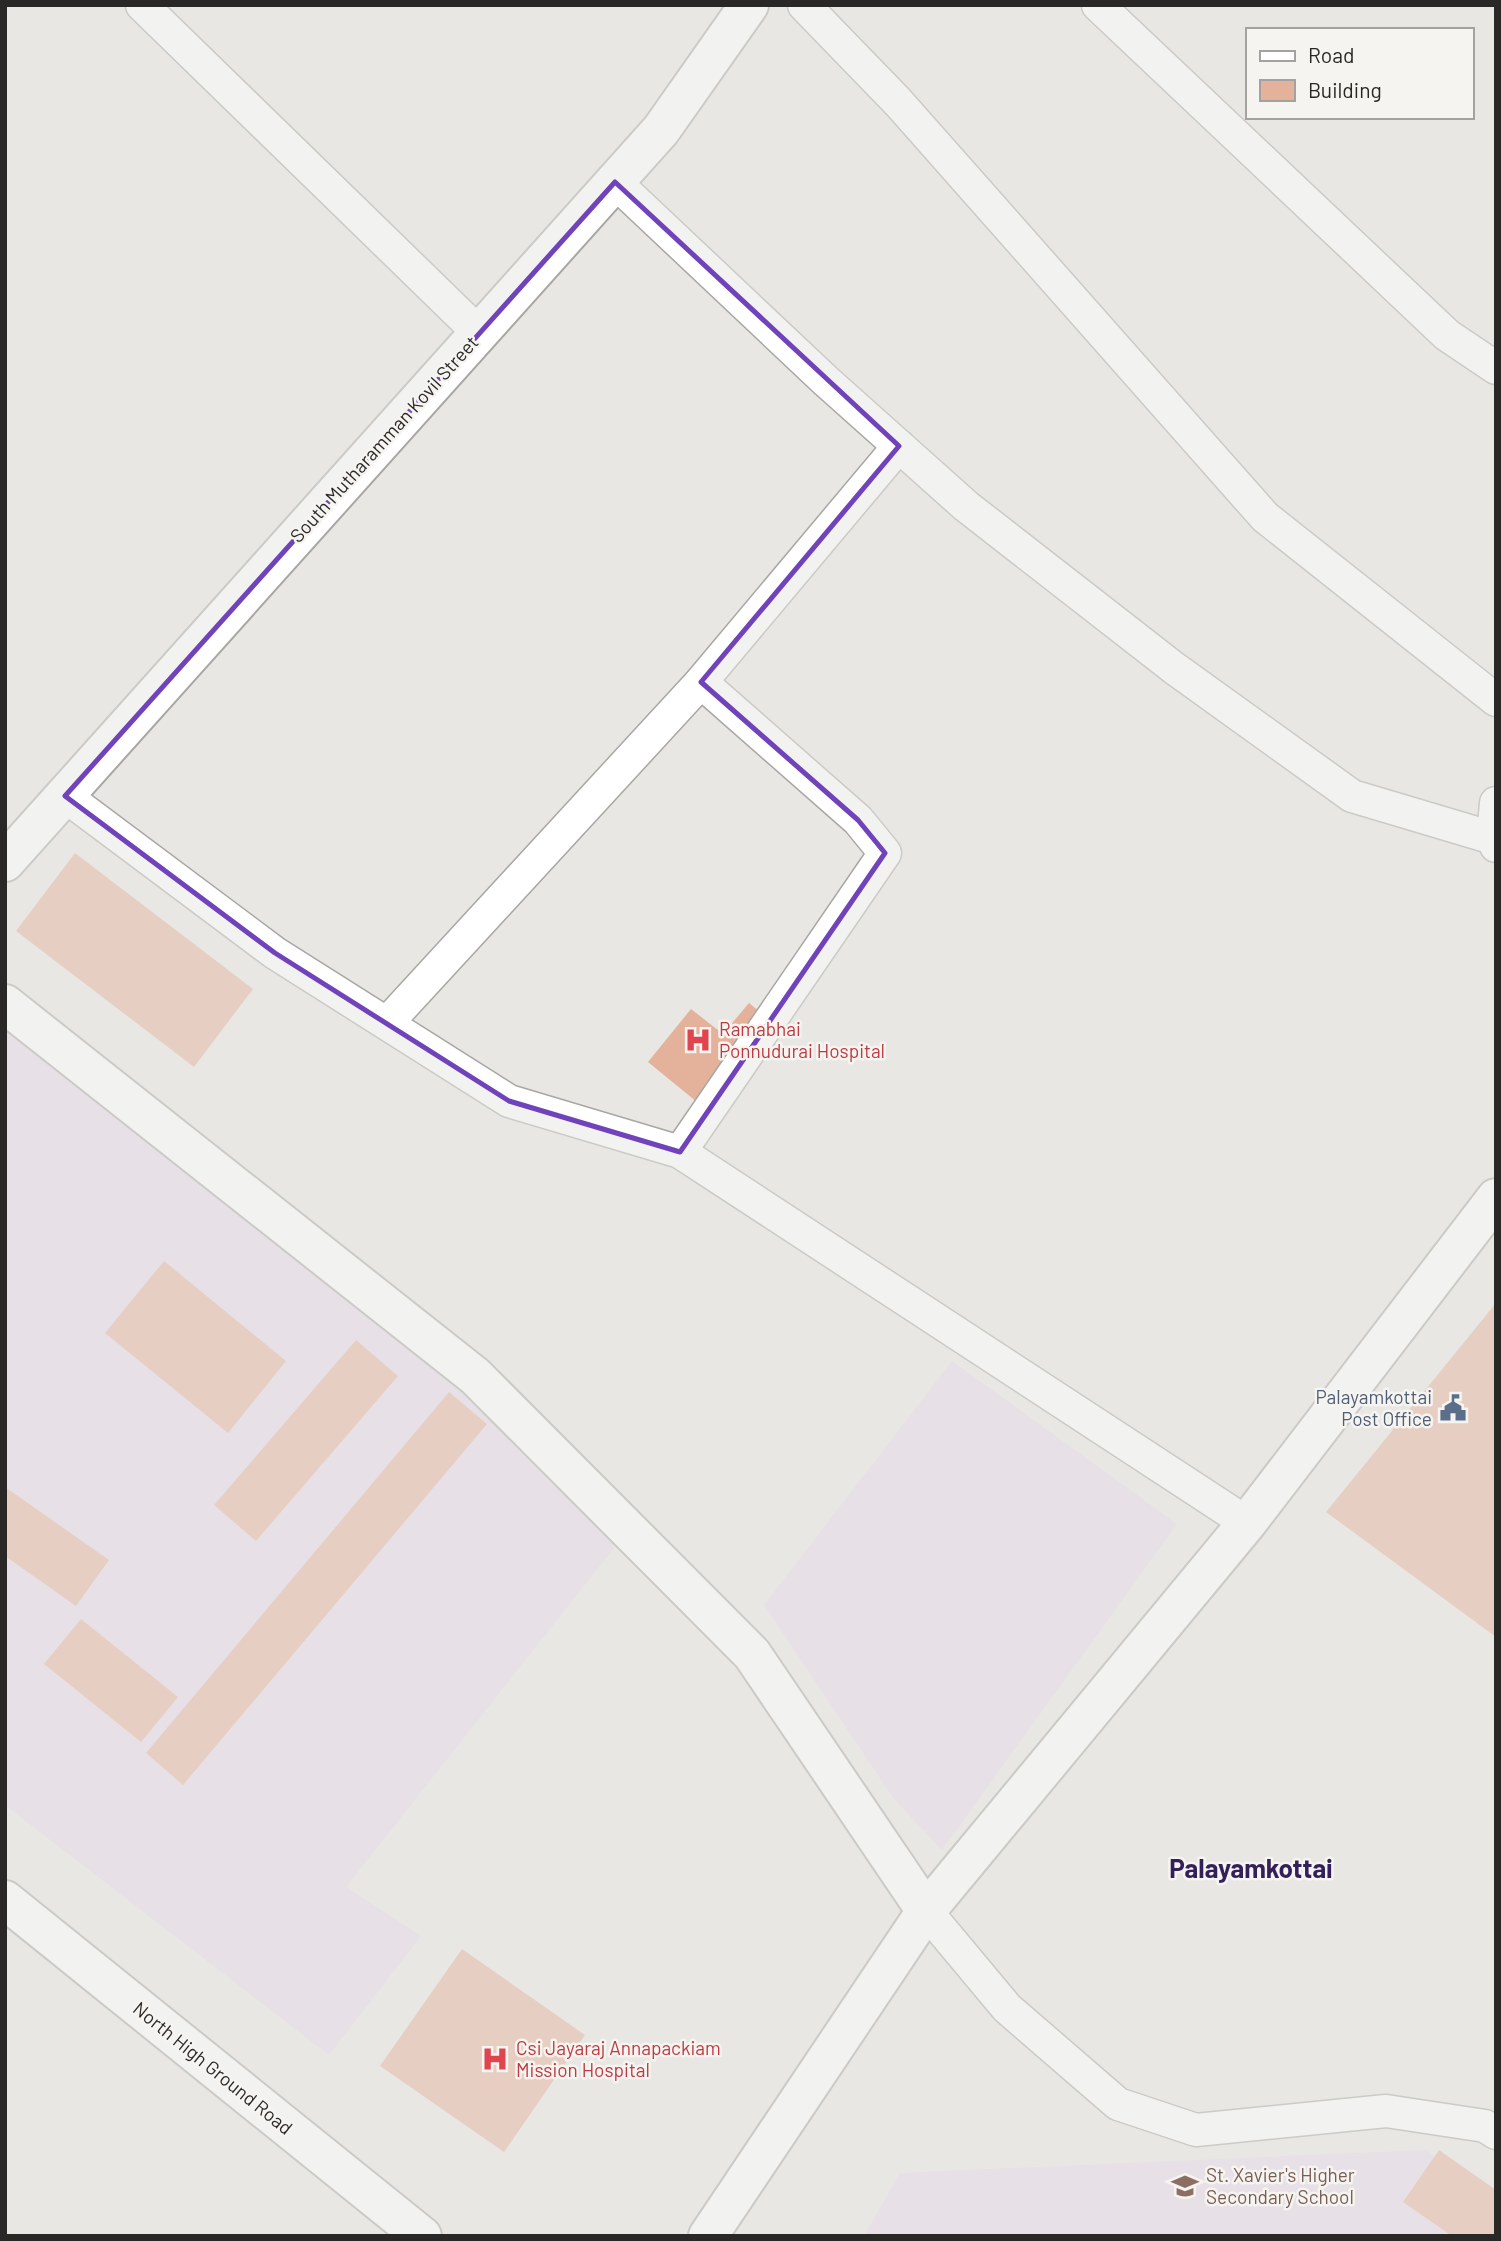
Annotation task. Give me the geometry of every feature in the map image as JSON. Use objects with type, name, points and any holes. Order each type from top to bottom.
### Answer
[{"type":"street","points":[[142,5],[479,333]]},
{"type":"street","name":"South Mutharamman Kovil Street","points":[[5,862],[661,130],[749,5]]},
{"type":"street","points":[[804,5],[898,102],[1265,517],[1496,700]]},
{"type":"street","points":[[1098,5],[1447,335],[1496,368]]},
{"type":"street","points":[[615,182],[967,506],[1174,668],[1352,796],[1494,842],[1496,803]]},
{"type":"street","points":[[387,1023],[701,682],[899,446]]},
{"type":"street","points":[[680,1152],[885,853],[858,820],[701,682]]},
{"type":"street","points":[[65,796],[275,953],[509,1101],[680,1152],[1247,1523]]},
{"type":"street","points":[[5,1004],[485,1386],[752,1654],[926,1911],[1007,2008],[1118,2104],[1196,2130],[1386,2111],[1485,2126],[1496,2133]]},
{"type":"street","points":[[708,2236],[926,1911],[1247,1523],[1496,1198]]},
{"type":"street","name":"North High Ground Road","points":[[5,1900],[422,2236]]},
{"type":"highlighted area","points":[[615,182],[899,446],[701,682],[858,820],[885,853],[680,1152],[509,1101],[275,953],[65,796]]},
{"type":"shaded area","points":[[5,1028],[447,1367],[621,1539],[346,1887],[421,1936],[329,2055],[5,1805]]},
{"type":"shaded area","points":[[952,1361],[1177,1524],[942,1850],[894,1799],[764,1605]]},
{"type":"shaded area","name":"St. Xavier's Higher Secondary School","points":[[1426,2150],[1496,2199],[1496,2236],[864,2236],[900,2173]]},
{"type":"building","points":[[75,853],[253,989],[194,1067],[16,931]]},
{"type":"building","points":[[749,1003],[777,1026],[708,1111],[648,1062],[691,1009],[723,1034]]},
{"type":"building","points":[[164,1261],[286,1361],[228,1433],[105,1333]]},
{"type":"building","name":"Palayamkottai Post Office","points":[[1496,1303],[1496,1637],[1326,1512]]},
{"type":"building","points":[[356,1340],[398,1376],[256,1541],[214,1505]]},
{"type":"building","points":[[449,1392],[487,1424],[183,1785],[146,1753]]},
{"type":"building","points":[[5,1487],[109,1560],[76,1606],[5,1556]]},
{"type":"building","points":[[81,1619],[178,1697],[141,1742],[44,1664]]},
{"type":"building","points":[[462,1949],[585,2035],[504,2152],[380,2066]]},
{"type":"building","points":[[1439,2150],[1496,2190],[1496,2236],[1452,2236],[1403,2202]]},
{"type":"place","name":"Ramabhai Ponnudurai Hospital","points":[[698,1040]]},
{"type":"place","name":"Palayamkottai Post Office","points":[[1453,1408]]},
{"type":"place","name":"Csi Jayaraj Annapackiam Mission Hospital","points":[[495,2059]]},
{"type":"place","name":"St. Xavier's Higher Secondary School","points":[[1185,2186]]},
{"type":"district","name":"Palayamkottai","points":[[1251,1869]]}]
